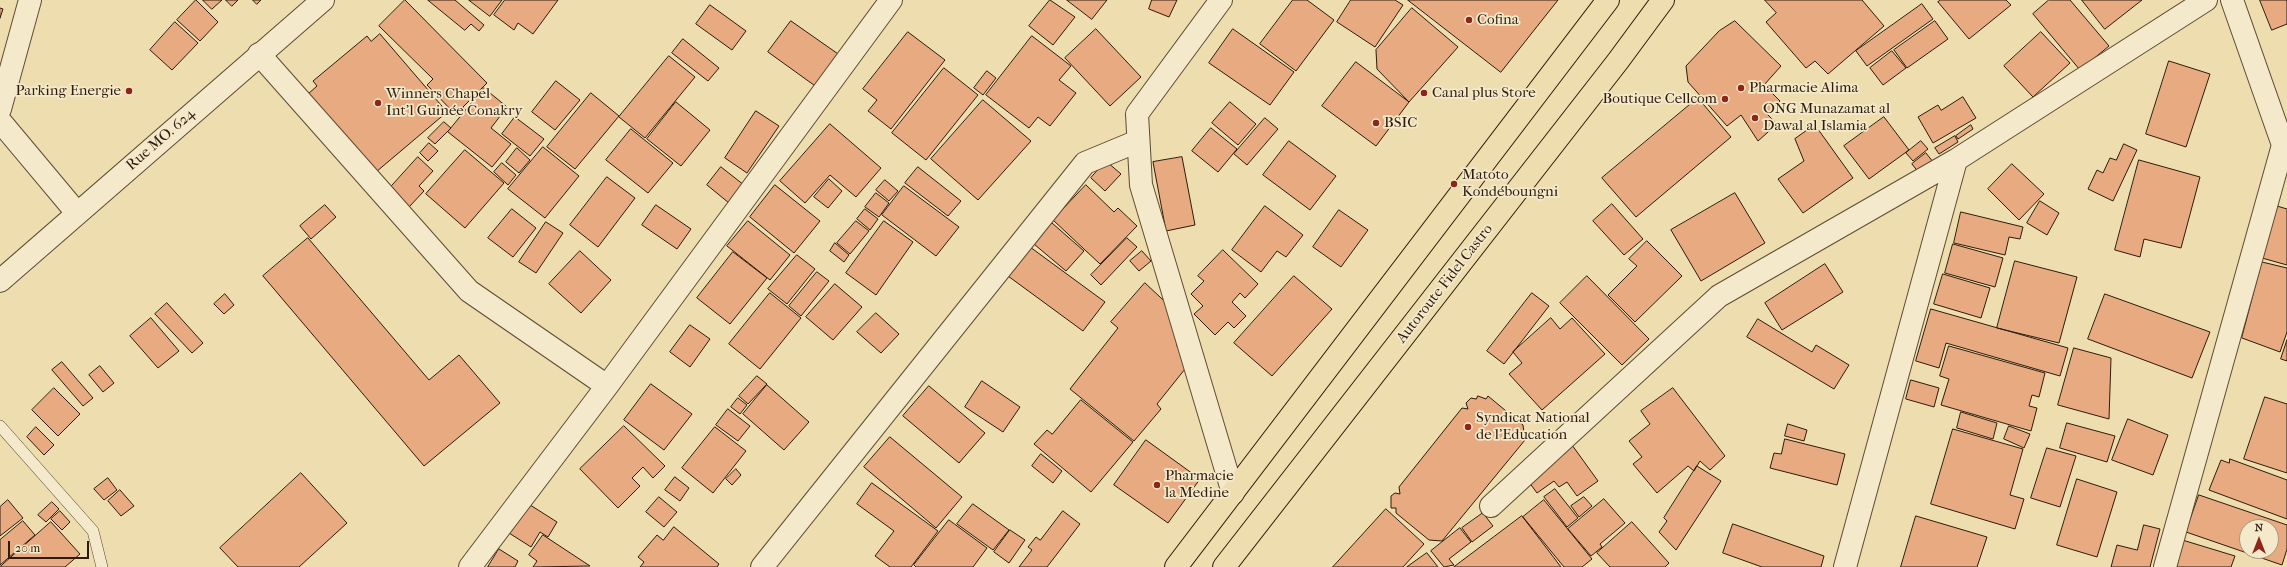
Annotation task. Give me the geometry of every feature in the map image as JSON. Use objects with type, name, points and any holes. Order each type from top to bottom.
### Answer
[{"type":"highway","points":[[1176,567],[1608,0]]},
{"type":"highway","name":"Autoroute Fidel Castro","points":[[1224,567],[1618,61],[1663,0]]},
{"type":"street","points":[[0,110],[30,0]]},
{"type":"street","name":"Rue MO. 624","points":[[0,281],[259,54],[323,0]]},
{"type":"street","points":[[470,567],[607,386],[891,0]]},
{"type":"street","points":[[1221,0],[1137,114],[1141,185],[1233,493]]},
{"type":"street","points":[[1491,506],[1719,296],[1956,160],[2206,0]]},
{"type":"street","points":[[2165,567],[2283,145],[2232,0]]},
{"type":"street","points":[[259,54],[469,291],[607,386]]},
{"type":"street","points":[[0,121],[78,213]]},
{"type":"street","points":[[762,567],[1085,163],[1138,141]]},
{"type":"street","points":[[1845,567],[1956,160]]},
{"type":"lane","points":[[0,426],[93,531],[102,567]]},
{"type":"building","points":[[196,0],[218,22],[200,41],[177,20]]},
{"type":"building","points":[[203,0],[222,0],[212,9]]},
{"type":"building","points":[[226,0],[238,0],[232,6]]},
{"type":"building","points":[[253,0],[261,0],[257,4]]},
{"type":"building","points":[[405,0],[487,83],[463,107],[464,109],[457,116],[427,85],[433,79],[379,26]]},
{"type":"building","points":[[428,0],[455,0],[484,25],[479,31],[471,24],[465,30]]},
{"type":"building","points":[[469,0],[502,0],[490,16]]},
{"type":"building","points":[[505,0],[558,0],[533,34],[518,23],[514,30],[494,15]]},
{"type":"building","points":[[1050,0],[1075,17],[1053,45],[1029,26]]},
{"type":"building","points":[[1067,0],[1107,0],[1092,19]]},
{"type":"building","points":[[1152,0],[1177,0],[1169,17],[1149,9]]},
{"type":"building","points":[[1293,0],[1307,0],[1334,20],[1296,71],[1260,44]]},
{"type":"building","points":[[1351,0],[1395,0],[1403,5],[1375,47],[1337,22]]},
{"type":"building","points":[[1408,0],[1558,0],[1501,72]]},
{"type":"building","points":[[1765,0],[1862,0],[1884,26],[1828,74],[1815,61],[1806,68],[1766,22],[1776,13]]},
{"type":"building","points":[[1941,0],[2006,0],[2011,5],[1969,39],[1938,2]]},
{"type":"building","points":[[2049,0],[2070,0],[2109,46],[2080,70],[2033,14]]},
{"type":"building","points":[[2082,0],[2142,0],[2105,29]]},
{"type":"building","points":[[2260,0],[2287,0],[2287,24],[2272,30]]},
{"type":"building","points":[[1922,4],[1933,19],[1867,66],[1856,51]]},
{"type":"building","points":[[710,5],[746,31],[732,50],[696,24]]},
{"type":"building","points":[[0,8],[3,9],[0,18]]},
{"type":"building","points":[[1412,8],[1458,47],[1409,102],[1377,69],[1376,50]]},
{"type":"building","points":[[791,21],[841,56],[818,88],[768,52]]},
{"type":"building","points":[[1735,21],[1781,66],[1764,85],[1780,101],[1767,114],[1777,124],[1758,141],[1741,115],[1727,126],[1688,82],[1686,66],[1719,31]]},
{"type":"building","points":[[1935,21],[1948,39],[1907,68],[1894,50]]},
{"type":"building","points":[[175,22],[198,43],[172,70],[150,50]]},
{"type":"building","points":[[1096,29],[1141,77],[1110,106],[1065,58]]},
{"type":"building","points":[[1233,29],[1294,72],[1270,105],[1209,63]]},
{"type":"building","points":[[908,32],[945,60],[891,129],[868,111],[877,100],[863,89]]},
{"type":"building","points":[[2041,32],[2070,63],[2033,97],[2004,66]]},
{"type":"building","name":"Winners Chapel Int'l Guinée Conakry","points":[[380,34],[447,112],[376,172],[308,94],[317,86],[313,81],[367,36],[371,41]]},
{"type":"building","points":[[1032,36],[1071,66],[1059,80],[1076,93],[1050,126],[1038,117],[1029,128],[986,95]]},
{"type":"building","points":[[683,39],[719,68],[708,81],[672,53]]},
{"type":"building","points":[[1892,51],[1906,68],[1883,85],[1870,68]]},
{"type":"building","points":[[669,56],[695,77],[645,138],[619,117]]},
{"type":"building","points":[[2169,61],[2210,74],[2186,147],[2146,134]]},
{"type":"building","points":[[1356,62],[1409,102],[1376,146],[1322,106]]},
{"type":"building","points":[[944,68],[978,95],[926,160],[892,133]]},
{"type":"building","points":[[987,71],[996,78],[983,95],[974,88]]},
{"type":"building","points":[[556,81],[580,100],[555,130],[532,112]]},
{"type":"building","points":[[484,88],[507,107],[491,128],[511,144],[492,167],[448,132]]},
{"type":"building","points":[[591,93],[619,116],[575,169],[547,147]]},
{"type":"building","points":[[1963,97],[1976,118],[1933,143],[1918,117],[1938,105],[1941,110]]},
{"type":"building","points":[[1698,98],[1731,137],[1636,217],[1602,178]]},
{"type":"building","points":[[983,100],[1031,141],[978,200],[931,159]]},
{"type":"building","points":[[676,102],[710,130],[681,166],[647,139]]},
{"type":"building","points":[[1230,102],[1256,124],[1238,145],[1212,123]]},
{"type":"building","points":[[756,111],[779,126],[747,173],[725,158]]},
{"type":"building","points":[[515,117],[544,139],[530,156],[502,134]]},
{"type":"building","points":[[1884,117],[1909,150],[1869,179],[1844,146]]},
{"type":"building","points":[[1265,118],[1278,129],[1247,165],[1234,154]]},
{"type":"building","points":[[444,122],[451,128],[435,144],[428,138]]},
{"type":"building","points":[[830,124],[881,168],[856,197],[830,175],[805,203],[780,181]]},
{"type":"building","points":[[1815,125],[1853,178],[1803,213],[1778,179],[1804,161],[1795,139]]},
{"type":"building","points":[[1971,125],[1973,129],[1958,139],[1956,136]]},
{"type":"building","points":[[1211,128],[1237,149],[1218,172],[1192,151]]},
{"type":"building","points":[[631,129],[673,163],[648,193],[606,160]]},
{"type":"building","points":[[1955,136],[1958,142],[1939,154],[1935,148]]},
{"type":"building","points":[[1289,141],[1336,176],[1310,210],[1263,175]]},
{"type":"building","points":[[1921,141],[1928,149],[1913,161],[1906,153]]},
{"type":"building","points":[[429,143],[438,151],[428,161],[420,153]]},
{"type":"building","points":[[2124,144],[2137,150],[2113,201],[2088,189],[2097,170],[2103,173],[2110,158],[2116,160]]},
{"type":"building","points":[[543,147],[579,176],[545,218],[508,189]]},
{"type":"building","points":[[517,148],[530,160],[519,173],[506,162]]},
{"type":"building","points":[[465,150],[504,183],[465,228],[426,194]]},
{"type":"building","points":[[1926,153],[1937,167],[1922,177],[1912,164]]},
{"type":"building","points":[[418,157],[433,171],[419,186],[424,191],[409,207],[389,189]]},
{"type":"building","points":[[1182,157],[1195,225],[1166,231],[1153,162]]},
{"type":"building","points":[[2139,160],[2200,177],[2181,248],[2144,239],[2140,257],[2115,250]]},
{"type":"building","points":[[1106,161],[1121,174],[1105,191],[1091,178]]},
{"type":"building","points":[[502,163],[516,175],[508,185],[494,172]]},
{"type":"building","points":[[2012,164],[2044,194],[2019,220],[1988,189]]},
{"type":"building","points":[[721,167],[744,185],[729,203],[707,185]]},
{"type":"building","points":[[918,167],[961,201],[948,216],[905,183]]},
{"type":"building","points":[[607,177],[635,198],[598,247],[570,225]]},
{"type":"building","points":[[829,179],[842,191],[828,208],[814,197]]},
{"type":"building","points":[[885,180],[898,191],[889,201],[876,190]]},
{"type":"building","points":[[775,185],[820,221],[794,253],[750,217]]},
{"type":"building","points":[[1086,185],[1114,212],[1118,208],[1137,226],[1100,264],[1053,220]]},
{"type":"building","points":[[904,186],[959,227],[936,256],[882,215]]},
{"type":"building","points":[[876,193],[889,203],[879,217],[865,207]]},
{"type":"building","points":[[1735,193],[1765,243],[1701,281],[1671,230]]},
{"type":"building","points":[[2040,201],[2059,213],[2047,235],[2027,223]]},
{"type":"building","points":[[1612,204],[1643,239],[1624,255],[1593,221]]},
{"type":"building","points":[[325,205],[336,217],[311,239],[300,226]]},
{"type":"building","points":[[656,205],[691,229],[677,249],[642,225]]},
{"type":"building","points":[[1265,206],[1303,235],[1286,257],[1277,251],[1261,272],[1232,250]]},
{"type":"building","points":[[2277,206],[2287,209],[2287,265],[2262,258]]},
{"type":"building","points":[[512,209],[536,228],[513,257],[488,238]]},
{"type":"building","points":[[865,209],[878,219],[870,230],[857,219]]},
{"type":"building","points":[[1339,210],[1368,230],[1341,267],[1313,247]]},
{"type":"building","points":[[1961,212],[2023,227],[2020,239],[2009,237],[2005,255],[1954,243]]},
{"type":"building","points":[[748,221],[790,255],[770,280],[727,246]]},
{"type":"building","points":[[856,221],[869,231],[850,254],[837,243]]},
{"type":"building","points":[[884,221],[913,242],[876,295],[846,273]]},
{"type":"building","points":[[546,222],[563,233],[536,273],[519,262]]},
{"type":"building","points":[[1052,223],[1084,251],[1066,271],[1034,244]]},
{"type":"building","points":[[308,238],[429,380],[459,355],[500,403],[424,466],[263,276]]},
{"type":"building","points":[[1127,238],[1137,247],[1101,285],[1091,275]]},
{"type":"building","points":[[1647,241],[1682,276],[1635,322],[1608,295],[1637,266],[1629,259]]},
{"type":"building","points":[[835,243],[849,255],[844,262],[830,251]]},
{"type":"building","points":[[1953,244],[2003,258],[1995,287],[1945,273]]},
{"type":"building","points":[[1030,247],[1105,302],[1083,331],[1008,276]]},
{"type":"building","points":[[1223,250],[1258,284],[1245,298],[1240,293],[1232,302],[1246,316],[1234,328],[1228,322],[1215,335],[1194,314],[1203,306],[1191,294],[1204,281],[1198,276]]},
{"type":"building","points":[[580,251],[611,280],[581,313],[549,284]]},
{"type":"building","points":[[1142,251],[1151,261],[1139,271],[1130,261]]},
{"type":"building","points":[[733,252],[767,278],[730,324],[697,298]]},
{"type":"building","points":[[797,255],[815,269],[787,304],[768,289]]},
{"type":"building","points":[[2015,261],[2077,277],[2059,343],[1997,328]]},
{"type":"building","points":[[2262,262],[2287,268],[2287,332],[2280,352],[2242,338]]},
{"type":"building","points":[[1825,264],[1843,292],[1782,330],[1765,303]]},
{"type":"building","points":[[817,272],[829,281],[801,316],[789,306]]},
{"type":"building","points":[[1943,274],[1990,288],[1981,318],[1934,304]]},
{"type":"building","points":[[1294,276],[1332,309],[1272,376],[1234,343]]},
{"type":"building","points":[[1587,276],[1649,339],[1622,365],[1560,303]]},
{"type":"building","points":[[1145,283],[1175,311],[1177,346],[1189,364],[1157,404],[1161,409],[1134,441],[1070,389],[1118,328],[1111,322]]},
{"type":"building","points":[[835,284],[862,307],[833,340],[806,317]]},
{"type":"building","points":[[770,293],[801,318],[760,369],[729,344]]},
{"type":"building","points":[[1532,293],[1549,306],[1504,364],[1487,351]]},
{"type":"building","points":[[225,294],[234,305],[224,314],[214,304]]},
{"type":"building","points":[[2105,294],[2210,332],[2192,378],[2088,339]]},
{"type":"building","points":[[167,303],[203,343],[192,353],[155,314]]},
{"type":"building","points":[[1931,309],[2068,348],[2060,376],[1946,343],[1939,368],[1916,361]]},
{"type":"building","points":[[876,313],[899,334],[881,353],[857,332]]},
{"type":"building","points":[[151,318],[179,351],[158,368],[130,336]]},
{"type":"building","points":[[1551,318],[1560,329],[1572,318],[1605,354],[1542,410],[1509,374],[1522,363],[1513,352]]},
{"type":"building","points":[[1758,319],[1812,352],[1816,345],[1849,365],[1834,389],[1747,337]]},
{"type":"building","points":[[690,325],[710,339],[690,367],[670,352]]},
{"type":"building","points":[[2287,340],[2287,361],[2281,359]]},
{"type":"building","points":[[1949,346],[2045,373],[2039,397],[2032,395],[2029,406],[2037,408],[2031,431],[1941,405],[1949,379],[1940,376]]},
{"type":"building","points":[[2074,348],[2111,358],[2109,419],[2058,405]]},
{"type":"building","points":[[62,362],[93,398],[83,406],[52,370]]},
{"type":"building","points":[[100,366],[114,383],[103,392],[89,375]]},
{"type":"building","points":[[757,376],[767,384],[748,404],[739,396]]},
{"type":"building","points":[[1911,380],[1939,388],[1934,407],[1906,399]]},
{"type":"building","points":[[982,381],[1020,407],[1003,432],[965,407]]},
{"type":"building","points":[[651,384],[692,414],[664,450],[624,420]]},
{"type":"building","points":[[767,385],[809,422],[784,450],[743,414]]},
{"type":"building","points":[[929,386],[985,433],[959,463],[903,416]]},
{"type":"building","points":[[54,388],[80,414],[58,436],[32,410]]},
{"type":"building","points":[[1673,388],[1725,456],[1710,470],[1700,461],[1694,471],[1688,466],[1657,493],[1633,464],[1642,457],[1629,441],[1650,424],[1641,411]]},
{"type":"building","points":[[1478,396],[1486,399],[1488,396],[1523,425],[1525,440],[1442,541],[1429,540],[1396,513],[1396,508],[1391,508],[1391,496],[1395,493],[1400,494],[1399,487],[1462,408],[1468,409],[1466,403],[1471,398],[1476,399]]},
{"type":"building","points":[[2265,397],[2287,404],[2287,473],[2244,459]]},
{"type":"building","points":[[738,398],[747,405],[740,414],[731,407]]},
{"type":"building","points":[[1081,400],[1133,442],[1091,492],[1034,444],[1047,430],[1052,434]]},
{"type":"building","points":[[728,409],[750,426],[738,441],[716,425]]},
{"type":"building","points":[[1961,412],[1997,423],[1993,439],[1957,428]]},
{"type":"building","points":[[2128,419],[2168,435],[2153,475],[2112,460]]},
{"type":"building","points":[[2067,423],[2115,436],[2107,462],[2060,448]]},
{"type":"building","points":[[1788,424],[1807,430],[1804,441],[1785,436]]},
{"type":"building","points":[[624,426],[665,466],[653,478],[643,467],[632,478],[640,486],[618,508],[580,469]]},
{"type":"building","points":[[2009,426],[2030,434],[2024,448],[2004,439]]},
{"type":"building","points":[[36,427],[54,445],[44,455],[27,437]]},
{"type":"building","points":[[715,427],[746,451],[713,493],[682,468]]},
{"type":"building","points":[[1953,429],[2023,449],[2010,495],[2024,499],[2015,529],[1931,504]]},
{"type":"building","points":[[890,437],[962,497],[936,528],[864,467]]},
{"type":"building","points":[[1785,439],[1845,454],[1837,485],[1770,468],[1774,453],[1781,454]]},
{"type":"building","points":[[1146,440],[1200,479],[1168,523],[1114,485]]},
{"type":"building","points":[[1572,445],[1598,481],[1577,496],[1567,482],[1559,487],[1554,481],[1537,493],[1526,478]]},
{"type":"building","points":[[2047,448],[2076,456],[2060,507],[2031,498]]},
{"type":"building","points":[[1041,454],[1062,471],[1053,483],[1032,466]]},
{"type":"building","points":[[2230,459],[2287,480],[2287,519],[2209,490],[2221,460],[2229,463]]},
{"type":"building","points":[[1697,466],[1721,481],[1676,550],[1659,532],[1667,521],[1664,518]]},
{"type":"building","points":[[736,469],[741,475],[732,485],[726,479]]},
{"type":"building","points":[[301,473],[347,523],[299,567],[238,567],[220,548]]},
{"type":"building","points":[[675,477],[689,488],[680,501],[665,490]]},
{"type":"building","points":[[108,478],[117,490],[104,500],[94,489]]},
{"type":"building","points":[[2077,479],[2117,492],[2097,557],[2057,545]]},
{"type":"building","points":[[872,483],[938,531],[911,567],[890,567],[875,556],[894,531],[857,504]]},
{"type":"building","points":[[1555,489],[1578,518],[1567,527],[1544,497]]},
{"type":"building","points":[[120,490],[134,506],[121,516],[108,501]]},
{"type":"building","points":[[2199,495],[2269,519],[2239,519],[2239,550],[2186,532]]},
{"type":"building","points":[[659,497],[677,512],[664,527],[646,512]]},
{"type":"building","points":[[1584,497],[1592,506],[1579,517],[1571,506]]},
{"type":"building","points":[[1604,499],[1625,523],[1600,544],[1602,547],[1591,556],[1568,529]]},
{"type":"building","points":[[8,500],[23,518],[0,536],[0,507]]},
{"type":"building","points":[[1544,500],[1592,559],[1582,567],[1564,567],[1523,517]]},
{"type":"building","points":[[52,502],[59,509],[46,522],[38,515]]},
{"type":"building","points":[[527,503],[557,522],[548,537],[540,532],[531,547],[509,533]]},
{"type":"building","points":[[973,504],[1009,530],[993,550],[957,524]]},
{"type":"building","points":[[1386,509],[1424,544],[1403,567],[1333,567]]},
{"type":"building","points":[[60,511],[70,522],[62,530],[51,519]]},
{"type":"building","points":[[1063,511],[1080,524],[1047,567],[1019,567],[1032,550],[1028,547],[1036,537],[1040,540]]},
{"type":"building","points":[[1483,513],[1493,526],[1472,542],[1462,528]]},
{"type":"building","points":[[1522,516],[1561,567],[1454,567]]},
{"type":"building","points":[[1916,516],[1987,537],[1977,567],[1901,567]]},
{"type":"building","points":[[949,520],[987,548],[973,567],[916,567],[914,565]]},
{"type":"building","points":[[23,521],[35,535],[0,565],[0,540]]},
{"type":"building","points":[[51,522],[80,554],[65,567],[0,567]]},
{"type":"building","points":[[1632,522],[1669,563],[1665,567],[1610,567],[1597,553]]},
{"type":"building","points":[[2279,522],[2287,525],[2287,549],[2282,565],[2265,559],[2279,559]]},
{"type":"building","points":[[1733,524],[1824,556],[1821,567],[1762,567],[1723,553]]},
{"type":"building","points":[[2144,525],[2160,529],[2150,567],[2111,567],[2117,545],[2137,550]]},
{"type":"building","points":[[674,527],[719,564],[717,567],[640,567],[644,562],[638,557],[657,535],[663,540]]},
{"type":"building","points":[[1460,528],[1471,542],[1449,559],[1454,565],[1444,567],[1431,551]]},
{"type":"building","points":[[1010,530],[1025,540],[1009,563],[994,552]]},
{"type":"building","points":[[543,535],[590,566],[533,567],[537,561],[529,555]]},
{"type":"building","points":[[2179,539],[2235,556],[2231,567],[2171,567]]},
{"type":"building","points":[[499,549],[518,561],[515,567],[488,567]]},
{"type":"building","points":[[1427,553],[1438,567],[1407,567]]},
{"type":"place","name":"Cofina","points":[[1469,20]]},
{"type":"place","name":"Pharmacie Alima","points":[[1741,88]]},
{"type":"place","name":"Parking Energie","points":[[129,91]]},
{"type":"place","name":"Canal plus Store","points":[[1424,93]]},
{"type":"place","name":"Boutique Cellcom","points":[[1725,99]]},
{"type":"place","name":"Winners Chapel Int'l Guinée Conakry","points":[[378,103]]},
{"type":"place","name":"ONG Munazamat al Dawal al Islamia","points":[[1755,118]]},
{"type":"place","name":"BSIC","points":[[1376,123]]},
{"type":"place","name":"Matoto Kondéboungni","points":[[1454,184]]},
{"type":"place","name":"Syndicat National de l'Education","points":[[1468,427]]},
{"type":"place","name":"Pharmacie la Medine","points":[[1157,485]]}]
